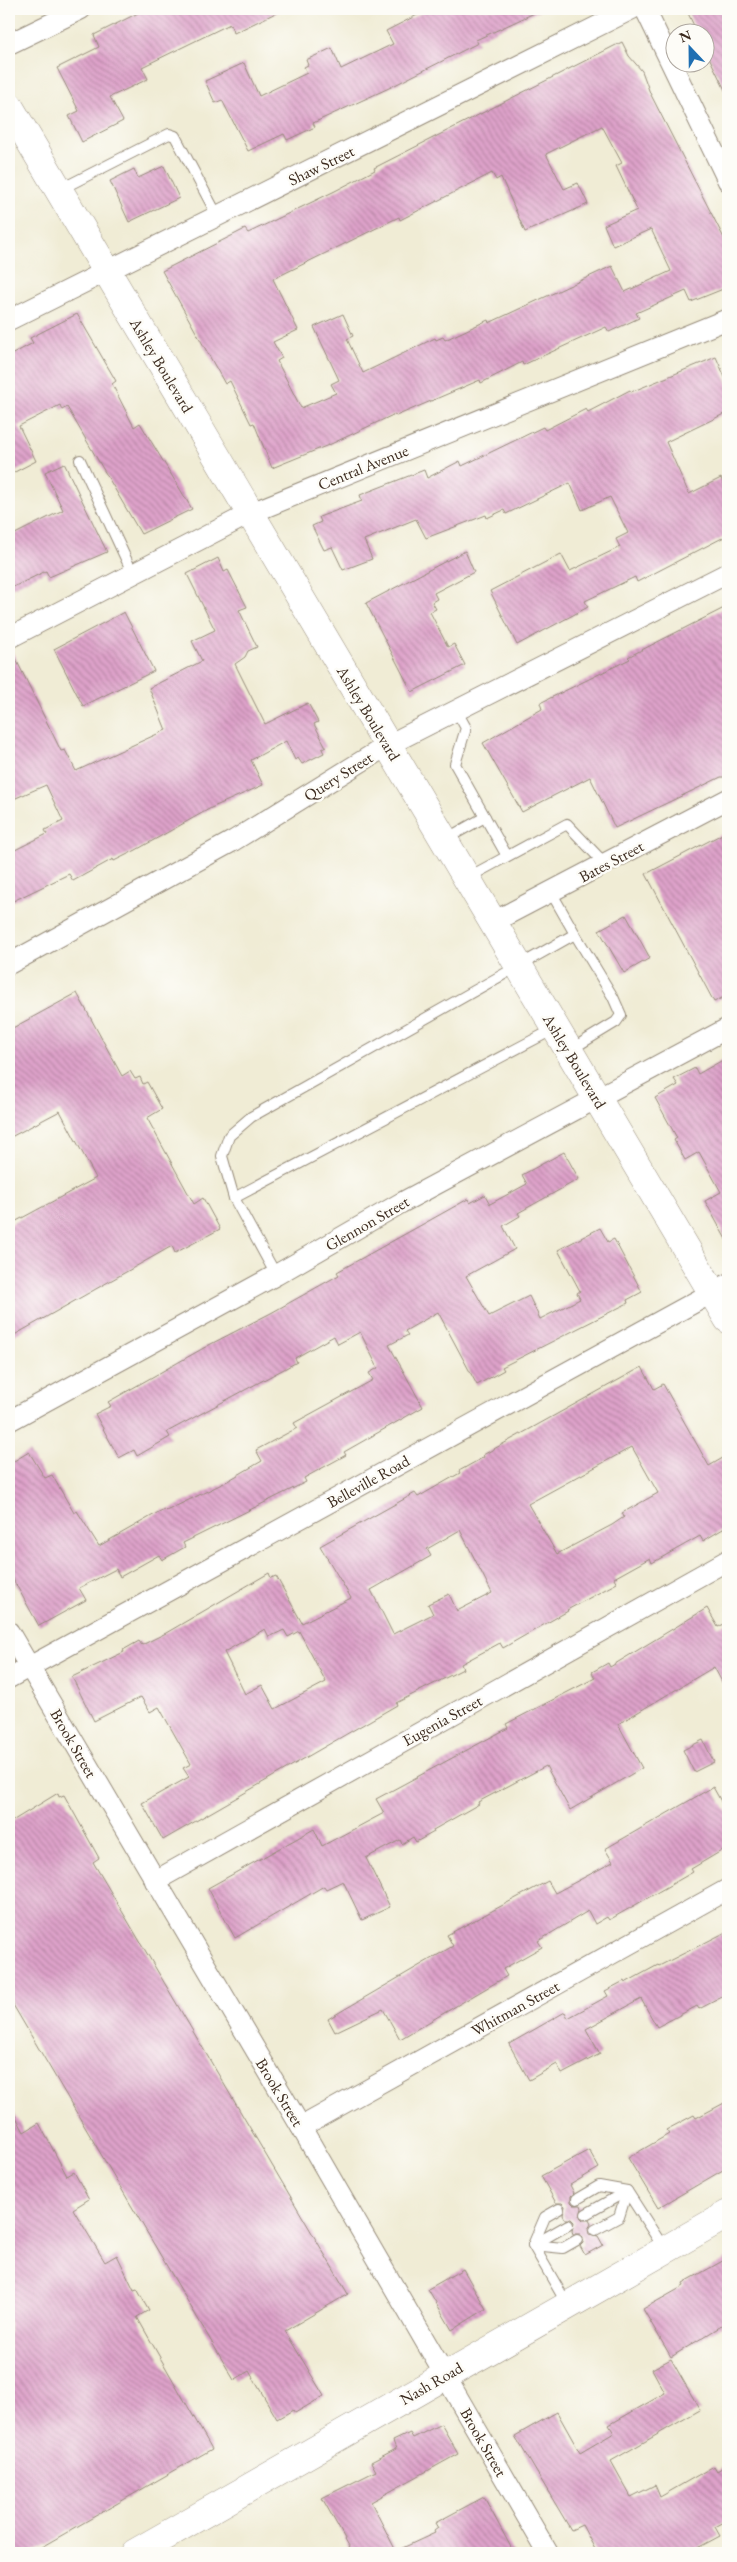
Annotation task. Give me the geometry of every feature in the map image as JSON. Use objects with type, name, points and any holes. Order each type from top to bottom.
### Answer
[{"type":"main road","name":"Ashley Boulevard","points":[[9,106],[598,1098],[721,1288],[728,1319]]},
{"type":"main road","name":"Nash Road","points":[[135,2553],[244,2492],[445,2374],[728,2214]]},
{"type":"street","points":[[9,44],[81,9]]},
{"type":"street","name":"Shaw Street","points":[[9,320],[105,270],[632,9]]},
{"type":"street","points":[[645,9],[728,181]]},
{"type":"street","name":"Central Avenue","points":[[9,638],[251,513],[728,319]]},
{"type":"street","name":"Query Street","points":[[9,964],[233,841],[388,745],[728,573]]},
{"type":"street","name":"Bates Street","points":[[493,922],[728,799]]},
{"type":"street","name":"Glennon Street","points":[[9,1421],[276,1275],[401,1203],[728,1028]]},
{"type":"street","name":"Belleville Road","points":[[9,1678],[721,1288]]},
{"type":"street","name":"Eugenia Street","points":[[155,1880],[728,1560]]},
{"type":"street","name":"Brook Street","points":[[9,1632],[301,2127],[548,2553]]},
{"type":"street","name":"Whitman Street","points":[[301,2127],[728,1889]]},
{"type":"lane","points":[[58,190],[169,134],[175,136],[217,215]]},
{"type":"lane","points":[[80,460],[133,574]]},
{"type":"lane","points":[[456,710],[466,728],[455,764],[507,856]]},
{"type":"lane","points":[[444,840],[485,817]]},
{"type":"lane","points":[[467,878],[567,824],[605,864]]},
{"type":"lane","points":[[234,1198],[563,1039],[616,1022],[621,1015],[613,997],[551,892]]},
{"type":"lane","points":[[276,1275],[234,1198],[222,1156],[229,1136],[251,1117],[575,934]]},
{"type":"lane","points":[[577,2199],[599,2186],[627,2191],[665,2250]]},
{"type":"lane","points":[[586,2214],[627,2191]]},
{"type":"lane","points":[[595,2230],[619,2217],[627,2191]]},
{"type":"lane","points":[[533,2245],[545,2217],[559,2209]]},
{"type":"lane","points":[[533,2245],[568,2225]]},
{"type":"lane","points":[[533,2245],[563,2248],[577,2240]]},
{"type":"lane","points":[[533,2245],[568,2305]]},
{"type":"building","points":[[146,9],[284,9],[234,33],[230,24],[142,67],[148,79],[110,97],[123,121],[82,142],[69,116],[79,111],[57,68],[99,47],[94,35]]},
{"type":"building","points":[[429,9],[543,9],[476,40],[478,43],[389,88],[313,123],[315,127],[287,140],[284,134],[248,151],[222,100],[215,103],[205,81],[244,63],[259,96],[307,73],[304,67],[308,65],[306,60],[332,48],[341,69],[393,44],[386,31]]},
{"type":"building","points":[[686,9],[722,9],[728,21],[728,96],[714,67],[714,22],[692,22]]},
{"type":"building","points":[[622,42],[629,56],[642,71],[650,93],[728,246],[728,287],[691,302],[686,291],[636,313],[639,318],[609,332],[606,327],[523,365],[522,362],[481,383],[480,380],[396,416],[395,414],[331,444],[272,468],[254,423],[251,424],[230,381],[225,384],[162,271],[245,229],[248,233],[335,191],[375,170],[374,168]],"holes":[[[602,126],[622,163],[616,166],[637,210],[604,225],[613,246],[651,229],[671,271],[625,292],[612,266],[489,323],[488,320],[445,340],[443,337],[436,340],[435,338],[363,373],[347,339],[353,336],[343,314],[314,327],[339,380],[331,384],[336,393],[301,408],[277,361],[282,358],[273,342],[298,330],[273,279],[399,217],[400,220],[492,173],[496,180],[501,177],[525,232],[588,204],[578,183],[564,189],[546,154]]]},
{"type":"building","points":[[164,166],[179,198],[129,222],[110,181],[134,169],[138,178]]},
{"type":"building","points":[[77,314],[116,381],[112,384],[134,427],[140,423],[192,509],[141,534],[67,407],[62,410],[60,405],[19,426],[36,461],[9,475],[9,356],[33,343],[30,338]]},
{"type":"building","points":[[716,357],[728,384],[728,412],[666,442],[689,494],[721,478],[728,493],[728,535],[637,582],[635,577],[585,601],[588,607],[517,645],[490,591],[561,554],[570,571],[620,547],[616,539],[628,533],[610,497],[582,510],[570,483],[506,514],[504,510],[487,518],[486,515],[426,538],[416,519],[364,540],[372,559],[343,570],[332,547],[324,550],[312,526],[321,522],[319,517],[362,501],[360,495],[424,470],[427,478],[460,461],[462,466],[543,427],[545,430],[586,409],[588,412],[630,390],[631,392]]},
{"type":"building","points":[[64,463],[107,552],[49,577],[46,571],[9,589],[9,537],[63,510],[45,472]]},
{"type":"building","points":[[465,551],[474,572],[434,593],[437,599],[432,602],[436,609],[430,612],[448,647],[454,644],[465,665],[412,692],[366,603]]},
{"type":"building","points":[[218,558],[224,572],[228,570],[247,607],[239,610],[257,647],[248,651],[245,657],[235,664],[265,724],[308,703],[318,722],[314,724],[326,747],[322,749],[324,753],[302,764],[298,758],[295,760],[286,741],[251,760],[263,785],[211,808],[136,850],[114,861],[113,859],[73,881],[69,874],[9,903],[9,853],[47,834],[45,830],[63,821],[46,785],[9,801],[9,650],[11,649],[61,751],[65,750],[76,771],[166,730],[149,688],[202,661],[192,641],[215,630],[187,574]]},
{"type":"building","points":[[728,606],[728,777],[721,777],[615,828],[590,777],[522,812],[483,743],[542,709],[540,703],[630,659],[628,657]]},
{"type":"building","points":[[124,612],[154,671],[83,706],[54,649]]},
{"type":"building","points":[[728,831],[728,995],[714,1002],[646,874]]},
{"type":"building","points":[[626,915],[650,958],[624,973],[599,930]]},
{"type":"building","points":[[77,993],[122,1076],[130,1071],[135,1079],[140,1077],[143,1084],[147,1082],[162,1109],[147,1118],[194,1204],[203,1198],[220,1229],[175,1253],[172,1246],[9,1338],[9,1225],[96,1178],[60,1111],[9,1138],[9,1030]]},
{"type":"building","points":[[728,1057],[728,1243],[705,1201],[721,1192],[699,1152],[685,1160],[674,1140],[677,1138],[655,1098],[678,1085],[674,1079],[695,1068],[698,1074]]},
{"type":"building","points":[[564,1152],[579,1179],[518,1213],[520,1216],[503,1226],[515,1249],[466,1276],[489,1316],[529,1296],[540,1319],[580,1299],[577,1293],[580,1291],[558,1250],[600,1228],[608,1242],[614,1239],[642,1292],[627,1300],[628,1303],[502,1367],[504,1370],[477,1385],[438,1312],[405,1331],[408,1335],[389,1345],[423,1407],[344,1452],[346,1455],[304,1478],[306,1482],[183,1543],[185,1547],[162,1560],[159,1555],[120,1577],[116,1569],[79,1588],[86,1600],[39,1626],[9,1572],[9,1464],[29,1452],[45,1478],[52,1475],[74,1513],[77,1511],[99,1546],[164,1509],[166,1511],[224,1483],[262,1461],[256,1450],[297,1428],[294,1423],[373,1380],[369,1373],[378,1368],[360,1332],[338,1344],[334,1336],[295,1358],[297,1362],[167,1432],[170,1437],[137,1456],[134,1450],[119,1458],[95,1414],[111,1406],[108,1402],[339,1275],[337,1272],[468,1199],[470,1203],[485,1195],[490,1204],[527,1184],[522,1175]]},
{"type":"building","points":[[642,1367],[654,1389],[663,1384],[709,1466],[728,1455],[728,1526],[703,1541],[700,1536],[652,1563],[650,1558],[614,1578],[617,1583],[503,1648],[500,1643],[461,1664],[463,1669],[396,1703],[397,1705],[163,1840],[142,1803],[189,1777],[183,1768],[191,1764],[159,1707],[150,1712],[141,1697],[94,1721],[72,1677],[124,1652],[123,1650],[139,1641],[142,1645],[166,1633],[269,1573],[271,1578],[276,1576],[302,1623],[351,1598],[320,1546],[415,1493],[418,1497],[460,1473],[459,1471],[484,1457],[483,1455]],"holes":[[[632,1447],[658,1493],[622,1513],[624,1517],[612,1525],[557,1554],[528,1504]],[[460,1530],[492,1593],[457,1611],[449,1594],[428,1604],[433,1614],[393,1634],[371,1590],[431,1556],[427,1549]],[[265,1629],[269,1637],[284,1630],[288,1637],[299,1631],[326,1682],[275,1709],[262,1685],[245,1694],[224,1652]]]},
{"type":"building","points":[[707,1608],[718,1627],[728,1622],[728,1693],[714,1667],[618,1724],[642,1768],[570,1810],[546,1766],[478,1802],[479,1804],[416,1842],[413,1837],[402,1844],[400,1840],[366,1858],[390,1907],[362,1920],[343,1881],[326,1889],[324,1886],[235,1938],[208,1888],[314,1829],[322,1846],[384,1813],[376,1799],[508,1728],[506,1724],[595,1678],[592,1672],[608,1663],[610,1667]]},
{"type":"building","points":[[703,1740],[714,1762],[694,1772],[683,1750]]},
{"type":"building","points":[[713,1787],[728,1814],[728,1847],[691,1869],[693,1872],[609,1920],[607,1917],[595,1924],[588,1911],[538,1941],[542,1947],[503,1969],[507,1976],[400,2039],[383,2009],[335,2032],[328,2019],[453,1946],[447,1935],[548,1881],[555,1893],[613,1862],[605,1849]]},
{"type":"building","points":[[58,1793],[59,1797],[64,1795],[99,1858],[93,1862],[348,2294],[285,2331],[324,2396],[295,2413],[293,2410],[277,2419],[249,2371],[234,2380],[9,1998],[9,1823]]},
{"type":"building","points":[[728,1931],[728,1994],[699,2009],[697,2006],[657,2027],[641,1999],[586,2029],[600,2054],[562,2074],[557,2064],[529,2080],[509,2044],[565,2012],[568,2018],[608,1996],[605,1991],[624,1981],[625,1983]]},
{"type":"building","points":[[728,2101],[728,2167],[658,2208],[628,2158],[669,2134],[666,2130],[694,2115],[696,2118]]},
{"type":"building","points":[[9,2104],[24,2132],[39,2123],[67,2176],[74,2172],[89,2199],[73,2209],[105,2262],[117,2255],[134,2290],[137,2289],[149,2310],[137,2317],[212,2449],[31,2553],[9,2553]]},
{"type":"building","points":[[589,2150],[599,2168],[570,2185],[574,2193],[571,2196],[571,2202],[574,2205],[581,2205],[580,2217],[583,2220],[589,2220],[591,2224],[588,2229],[589,2234],[598,2236],[603,2245],[585,2255],[580,2246],[583,2243],[583,2237],[580,2234],[573,2234],[574,2222],[571,2219],[565,2219],[563,2215],[565,2206],[562,2203],[556,2203],[541,2176]]},
{"type":"building","points":[[728,2258],[728,2322],[671,2357],[643,2309],[684,2286],[683,2283]]},
{"type":"building","points":[[463,2269],[486,2309],[452,2330],[428,2289]]},
{"type":"building","points":[[671,2359],[700,2410],[611,2461],[631,2497],[655,2485],[660,2497],[714,2466],[717,2471],[728,2464],[728,2520],[715,2527],[720,2536],[688,2553],[597,2553],[582,2525],[571,2530],[515,2436],[557,2412],[580,2453],[614,2433],[609,2425],[665,2393],[652,2369]]},
{"type":"building","points":[[441,2424],[458,2454],[371,2502],[396,2551],[435,2533],[434,2531],[438,2528],[435,2523],[484,2497],[514,2553],[353,2553],[322,2498],[376,2471],[371,2462],[396,2449],[393,2441],[410,2433],[413,2438]]}]
